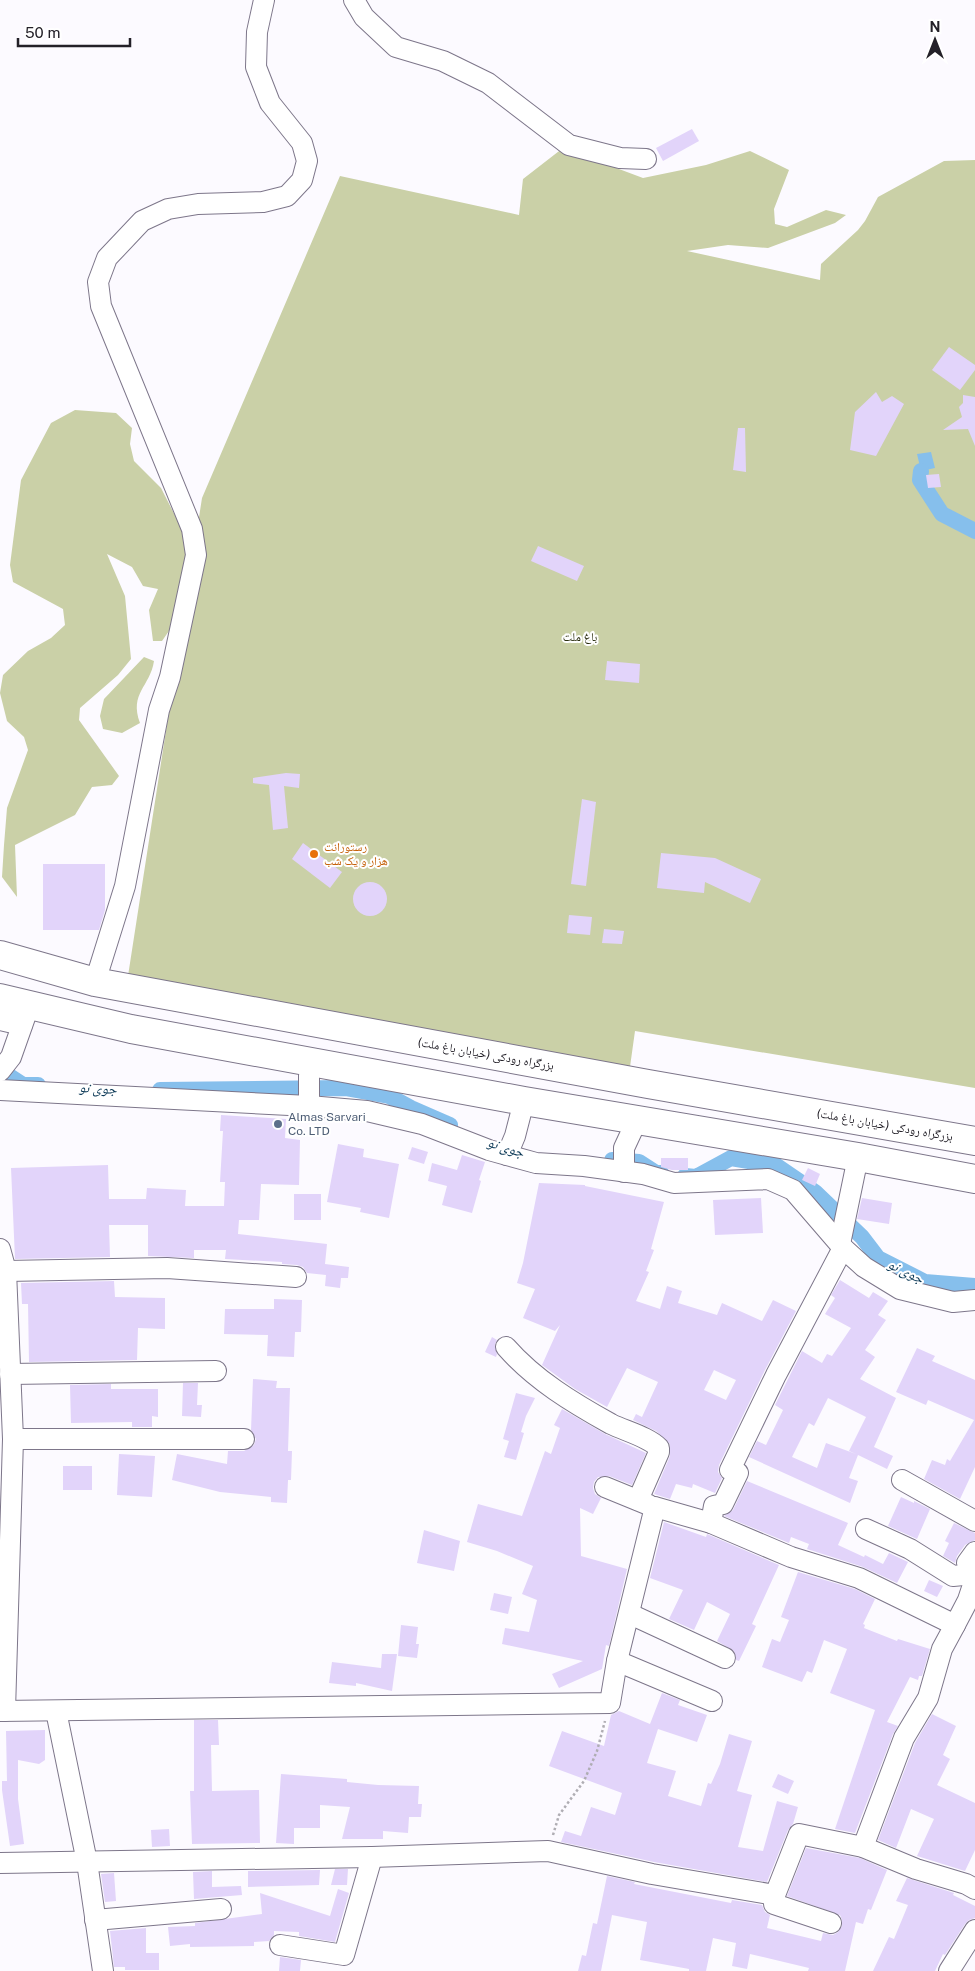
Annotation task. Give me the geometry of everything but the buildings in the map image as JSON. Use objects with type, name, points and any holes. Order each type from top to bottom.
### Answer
[{"type":"highway","name":"بزرگراه رودکی (خیابان باغ ملت)","points":[[0,955],[95,982],[638,1082],[975,1141]]},
{"type":"highway","points":[[0,998],[26,1015],[131,1029],[310,1085],[524,1101],[858,1157],[975,1179]]},
{"type":"street","points":[[95,982],[125,886],[159,710],[170,677],[196,555],[192,529],[101,306],[98,282],[107,258],[142,221],[168,209],[198,204],[263,202],[287,196],[302,180],[307,161],[302,144],[270,103],[256,66],[257,32],[264,0]]},
{"type":"street","points":[[354,0],[364,17],[396,47],[443,61],[488,83],[569,145],[620,158],[646,159]]},
{"type":"street","points":[[0,1020],[26,1015]]},
{"type":"street","points":[[6,1064],[26,1015]]},
{"type":"street","points":[[0,1090],[310,1085],[367,1111],[422,1124],[489,1150],[510,1147],[536,1163],[624,1161],[643,1174],[674,1183],[768,1179],[793,1190],[842,1240],[864,1267],[900,1289],[953,1302],[975,1300]]},
{"type":"street","points":[[510,1147],[524,1101]]},
{"type":"street","points":[[624,1161],[637,1120]]},
{"type":"street","points":[[712,1523],[714,1506],[724,1504],[738,1473],[730,1470],[842,1240],[848,1196],[858,1157]]},
{"type":"street","points":[[0,1250],[6,1271],[13,1439],[3,1711],[610,1703],[617,1661],[630,1614],[647,1504],[659,1448],[611,1424],[544,1382],[521,1363],[506,1347]]},
{"type":"street","points":[[6,1271],[167,1268],[296,1278]]},
{"type":"street","points":[[10,1374],[216,1371]]},
{"type":"street","points":[[13,1439],[244,1439]]},
{"type":"street","points":[[902,1480],[975,1521]]},
{"type":"street","points":[[605,1487],[647,1504],[712,1523],[791,1557],[860,1578],[955,1625]]},
{"type":"street","points":[[866,1529],[910,1549],[953,1576],[975,1573]]},
{"type":"street","points":[[975,1552],[967,1564],[975,1573]]},
{"type":"street","points":[[863,1848],[904,1738],[928,1698],[942,1649],[968,1600],[975,1579]]},
{"type":"street","points":[[630,1614],[725,1658]]},
{"type":"street","points":[[617,1661],[712,1701]]},
{"type":"street","points":[[56,1711],[87,1862],[103,1971]]},
{"type":"street","points":[[831,1923],[774,1904],[775,1895],[799,1834],[863,1848],[916,1869],[966,1884],[975,1889]]},
{"type":"street","points":[[0,1863],[372,1857],[548,1851],[652,1874],[775,1895]]},
{"type":"street","points":[[280,1945],[344,1955],[372,1857]]},
{"type":"street","points":[[95,1920],[220,1910]]},
{"type":"street","points":[[949,1971],[975,1930]]},
{"type":"path","points":[[548,1851],[559,1815],[584,1781],[597,1751],[610,1703]]},
{"type":"green space","name":"باغ ملت","points":[[563,148],[643,178],[706,165],[750,151],[789,170],[774,209],[775,224],[787,227],[826,210],[846,215],[835,223],[768,248],[728,245],[687,251],[820,280],[821,264],[858,230],[878,197],[944,161],[975,160],[975,1088],[635,1031],[629,1074],[128,976],[202,498],[340,176],[519,215],[523,179]]},
{"type":"green space","points":[[75,410],[116,413],[132,428],[130,444],[134,461],[161,488],[189,543],[171,628],[162,641],[153,641],[149,610],[158,589],[143,586],[132,567],[107,554],[125,596],[131,659],[118,675],[80,708],[79,720],[119,776],[112,785],[92,787],[75,815],[15,845],[17,897],[2,877],[4,845],[7,808],[28,750],[24,737],[7,721],[0,693],[3,675],[28,651],[51,638],[65,625],[63,609],[13,582],[10,565],[21,480],[51,423]]},
{"type":"green space","points":[[144,657],[154,661],[137,704],[140,723],[122,733],[103,729],[100,716],[104,699]]},
{"type":"water","points":[[931,452],[935,468],[921,471],[917,454]]},
{"type":"waterway","points":[[921,471],[920,480],[942,514],[975,531]]},
{"type":"waterway","name":"جوی نو","points":[[0,1070],[23,1085],[38,1085]]},
{"type":"waterway","name":"جوی نو","points":[[160,1090],[345,1088],[389,1096],[450,1125]]},
{"type":"waterway","name":"جوی نو","points":[[685,1176],[696,1177],[731,1158],[777,1166],[815,1192],[862,1237],[878,1258],[925,1282],[975,1286]]},
{"type":"waterway","name":"جوی نو","points":[[612,1160],[639,1162],[656,1173],[661,1173]]},
{"type":"place","name":"رستورانت هزار و یک شب","points":[[314,854]]},
{"type":"place","name":"Almas Sarvari Co. LTD","points":[[278,1124]]}]
